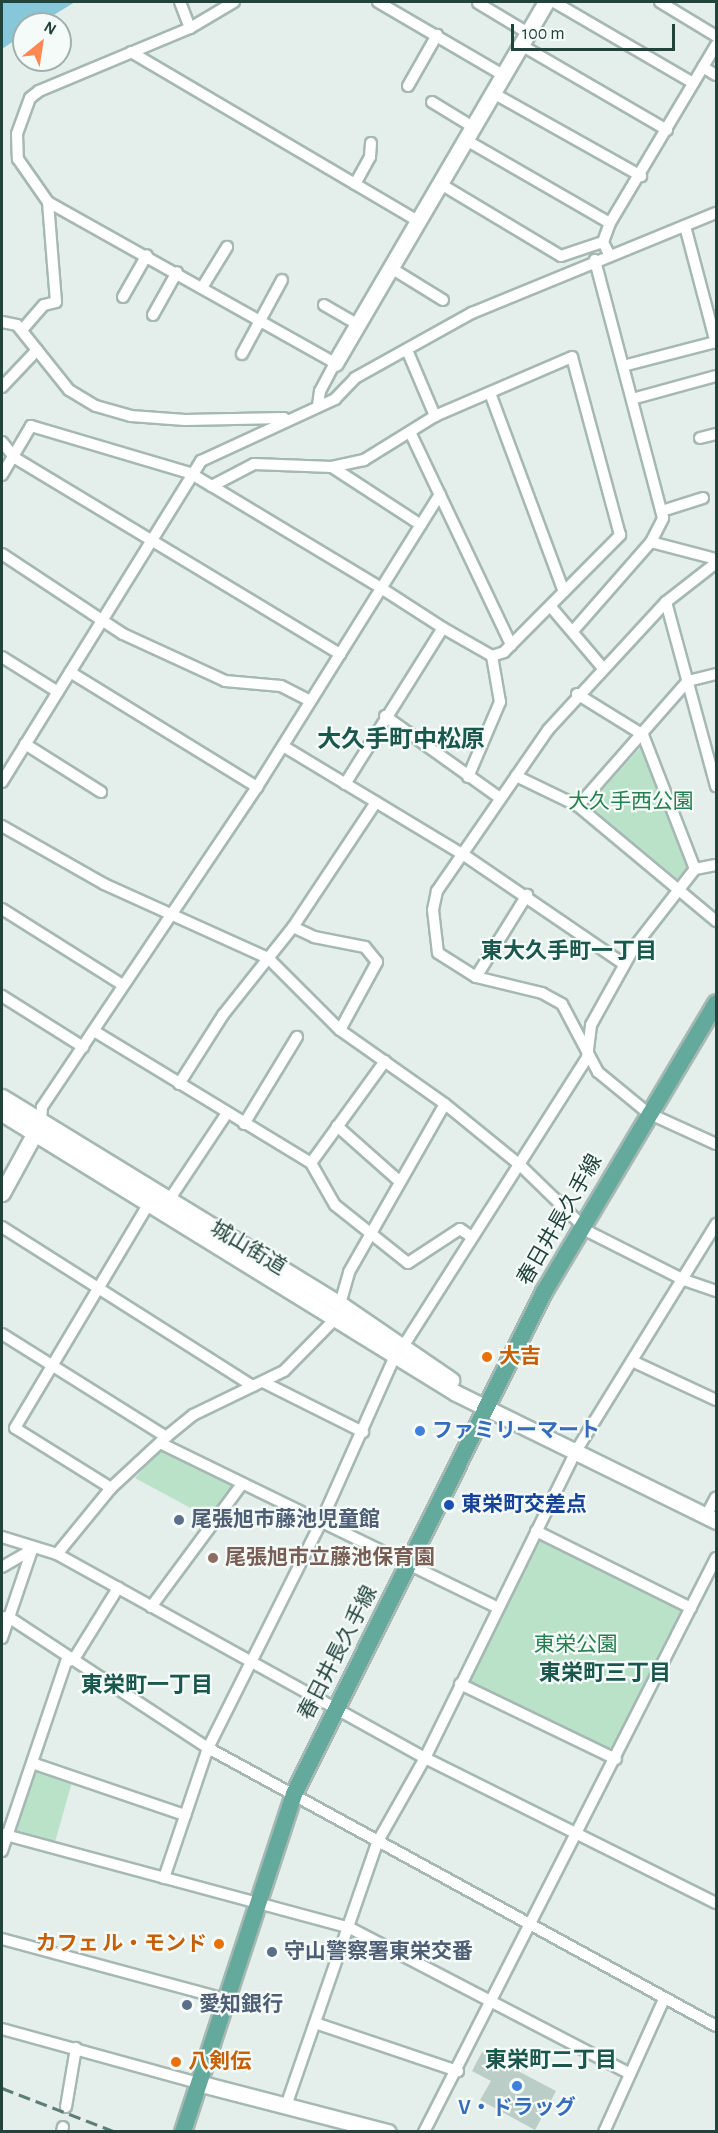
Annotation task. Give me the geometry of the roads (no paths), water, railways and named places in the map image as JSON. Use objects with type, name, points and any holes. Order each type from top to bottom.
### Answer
[{"type":"main road","name":"春日井長久手線","points":[[183,2132],[255,1902],[294,1794],[335,1707],[582,1222],[717,1003]]},
{"type":"street","points":[[180,2],[190,28]]},
{"type":"street","points":[[234,2],[190,28],[51,83],[30,99],[16,146],[18,159],[48,202],[203,286],[335,363]]},
{"type":"street","points":[[378,2],[503,75]]},
{"type":"street","points":[[318,406],[320,390],[335,363],[546,2]]},
{"type":"street","points":[[554,2],[693,83]]},
{"type":"street","points":[[660,2],[717,36]]},
{"type":"street","points":[[478,3],[525,39],[667,130]]},
{"type":"street","points":[[408,86],[437,35]]},
{"type":"street","points":[[609,254],[603,242],[610,223],[641,176],[717,45]]},
{"type":"street","points":[[131,52],[418,221]]},
{"type":"street","points":[[703,67],[717,75]]},
{"type":"street","points":[[493,93],[641,176]]},
{"type":"street","points":[[432,102],[470,133],[610,223]]},
{"type":"street","points":[[355,184],[370,157],[371,143]]},
{"type":"street","points":[[439,183],[561,256],[603,242]]},
{"type":"street","points":[[22,330],[44,305],[56,302],[48,202]]},
{"type":"street","points":[[2,782],[5,767],[25,744],[190,473],[201,461],[335,399],[355,378],[472,313],[609,254],[717,213]]},
{"type":"street","points":[[623,366],[716,343],[686,226]]},
{"type":"street","points":[[203,286],[227,247]]},
{"type":"street","points":[[123,297],[147,255]]},
{"type":"street","points":[[573,631],[651,542],[662,511],[595,260]]},
{"type":"street","points":[[391,268],[444,300]]},
{"type":"street","points":[[153,315],[177,272]]},
{"type":"street","points":[[242,354],[282,279]]},
{"type":"street","points":[[324,305],[358,325]]},
{"type":"street","points":[[2,322],[22,330],[81,399],[131,416],[292,419]]},
{"type":"street","points":[[2,387],[37,350]]},
{"type":"street","points":[[407,350],[435,416]]},
{"type":"street","points":[[212,486],[254,464],[332,467],[364,460],[435,416],[572,357],[620,535],[512,645],[492,656]]},
{"type":"street","points":[[632,399],[717,376]]},
{"type":"street","points":[[489,393],[564,592]]},
{"type":"street","points":[[2,475],[15,458],[31,426],[190,473],[381,588],[442,628],[492,656]]},
{"type":"street","points":[[410,432],[512,645]]},
{"type":"street","points":[[700,438],[717,434]]},
{"type":"street","points":[[2,442],[15,458],[340,654]]},
{"type":"street","points":[[332,467],[421,525]]},
{"type":"street","points":[[2,1193],[37,1127],[42,1107],[94,1032],[121,984],[174,913],[257,787],[440,494]]},
{"type":"street","points":[[662,511],[703,498]]},
{"type":"street","points":[[651,542],[717,561]]},
{"type":"street","points":[[2,554],[102,616],[123,634],[225,681],[281,686],[310,701]]},
{"type":"street","points":[[717,561],[666,602],[577,694],[500,798],[464,855],[437,891],[434,917],[438,953],[476,976],[542,993],[562,1004],[587,1058],[648,1113],[717,1144]]},
{"type":"street","points":[[666,602],[717,786]]},
{"type":"street","points":[[550,607],[603,668]]},
{"type":"street","points":[[345,784],[385,716],[442,628]]},
{"type":"street","points":[[468,777],[500,702],[492,656]]},
{"type":"street","points":[[2,657],[58,692]]},
{"type":"street","points":[[70,672],[257,787]]},
{"type":"street","points":[[578,806],[643,735],[688,681],[717,674]]},
{"type":"street","points":[[577,694],[643,735],[695,869]]},
{"type":"street","points":[[385,716],[500,798]]},
{"type":"street","points":[[25,744],[101,792]]},
{"type":"street","points":[[283,746],[527,895],[624,964]]},
{"type":"street","points":[[516,776],[578,806],[717,921]]},
{"type":"street","points":[[179,1084],[223,1015],[293,927],[376,802]]},
{"type":"street","points":[[2,826],[104,884],[174,913],[268,958],[340,1030],[445,1104],[521,1166],[582,1222],[589,1232],[684,1280],[717,1291]]},
{"type":"street","points":[[164,1878],[208,1748],[252,1665],[400,1351],[472,1237],[521,1166],[587,1058],[591,1025],[624,964],[695,869],[717,865]]},
{"type":"street","points":[[476,976],[527,895]]},
{"type":"street","points":[[2,909],[121,984]]},
{"type":"street","points":[[293,927],[314,937],[365,947],[377,962],[340,1030]]},
{"type":"street","points":[[2,996],[83,1047]]},
{"type":"street","points":[[94,1032],[311,1163],[335,1205],[374,1233],[408,1263],[460,1229],[472,1237]]},
{"type":"street","points":[[244,1124],[297,1037]]},
{"type":"street","points":[[311,1163],[385,1061]]},
{"type":"street","name":"城山街道","points":[[2,1097],[37,1127],[148,1205],[338,1310]]},
{"type":"street","points":[[57,1554],[111,1488],[163,1440],[194,1415],[284,1371],[338,1310],[349,1272],[374,1233],[398,1180],[445,1104]]},
{"type":"street","name":"城山街道","points":[[2,1113],[37,1127],[169,1200],[488,1407],[711,1519]]},
{"type":"street","points":[[169,1200],[227,1113]]},
{"type":"street","points":[[337,1126],[398,1180]]},
{"type":"street","points":[[111,1488],[15,1428],[100,1291],[148,1205]]},
{"type":"street","points":[[286,2106],[350,1928],[378,1841],[425,1758],[576,1451],[717,1224]]},
{"type":"street","points":[[2,1227],[100,1291],[258,1384],[363,1432]]},
{"type":"street","points":[[2,1334],[163,1440],[242,1484],[498,1608]]},
{"type":"street","points":[[632,1361],[717,1400]]},
{"type":"street","points":[[151,1607],[242,1484]]},
{"type":"street","points":[[711,1519],[717,1497]]},
{"type":"street","points":[[536,1531],[692,1608]]},
{"type":"street","points":[[2,1537],[32,1550],[57,1554],[252,1665],[335,1707],[425,1758],[579,1831],[717,1903]]},
{"type":"street","points":[[2,1567],[32,1550]]},
{"type":"street","points":[[2,1638],[6,1617],[32,1550]]},
{"type":"street","points":[[424,2132],[458,2071],[717,1558]]},
{"type":"street","points":[[2,1851],[4,1834],[32,1763],[66,1662],[74,1659],[118,1588]]},
{"type":"street","points":[[6,1617],[208,1748],[717,2026]]},
{"type":"street","points":[[460,1684],[616,1759]]},
{"type":"street","points":[[32,1763],[185,1815]]},
{"type":"street","points":[[4,1834],[350,1928],[629,2073]]},
{"type":"street","points":[[2,1939],[224,1999]]},
{"type":"street","points":[[604,2132],[664,1999]]},
{"type":"street","points":[[315,2023],[458,2071]]},
{"type":"street","points":[[2,2029],[388,2132]]},
{"type":"street","points":[[66,2107],[76,2048]]},
{"type":"water","points":[[2,2],[75,2],[59,12],[12,12],[12,42],[2,49]]},
{"type":"railway","points":[[2,2088],[116,2132]]},
{"type":"place","name":"大吉","points":[[487,1357]]},
{"type":"place","name":"ファミリーマート","points":[[420,1431]]},
{"type":"place","name":"東栄町交差点","points":[[449,1505]]},
{"type":"place","name":"尾張旭市藤池児童館","points":[[179,1520]]},
{"type":"place","name":"尾張旭市立藤池保育園","points":[[213,1558]]},
{"type":"place","name":"カフェ ル・モンド","points":[[219,1944]]},
{"type":"place","name":"守山警察署東栄交番","points":[[272,1952]]},
{"type":"place","name":"愛知銀行","points":[[187,2005]]},
{"type":"place","name":"八剣伝","points":[[176,2062]]},
{"type":"place","name":"V・ドラッグ","points":[[517,2086]]},
{"type":"district","name":"大久手町中松原","points":[[401,741]]},
{"type":"district","name":"東大久手町一丁目","points":[[569,952]]},
{"type":"district","name":"東栄町三丁目","points":[[605,1674]]},
{"type":"district","name":"東栄町一丁目","points":[[147,1686]]},
{"type":"district","name":"東栄町二丁目","points":[[551,2061]]},
{"type":"park label","name":"大久手西公園","points":[[631,802]]},
{"type":"park label","name":"東栄公園","points":[[576,1645]]}]
